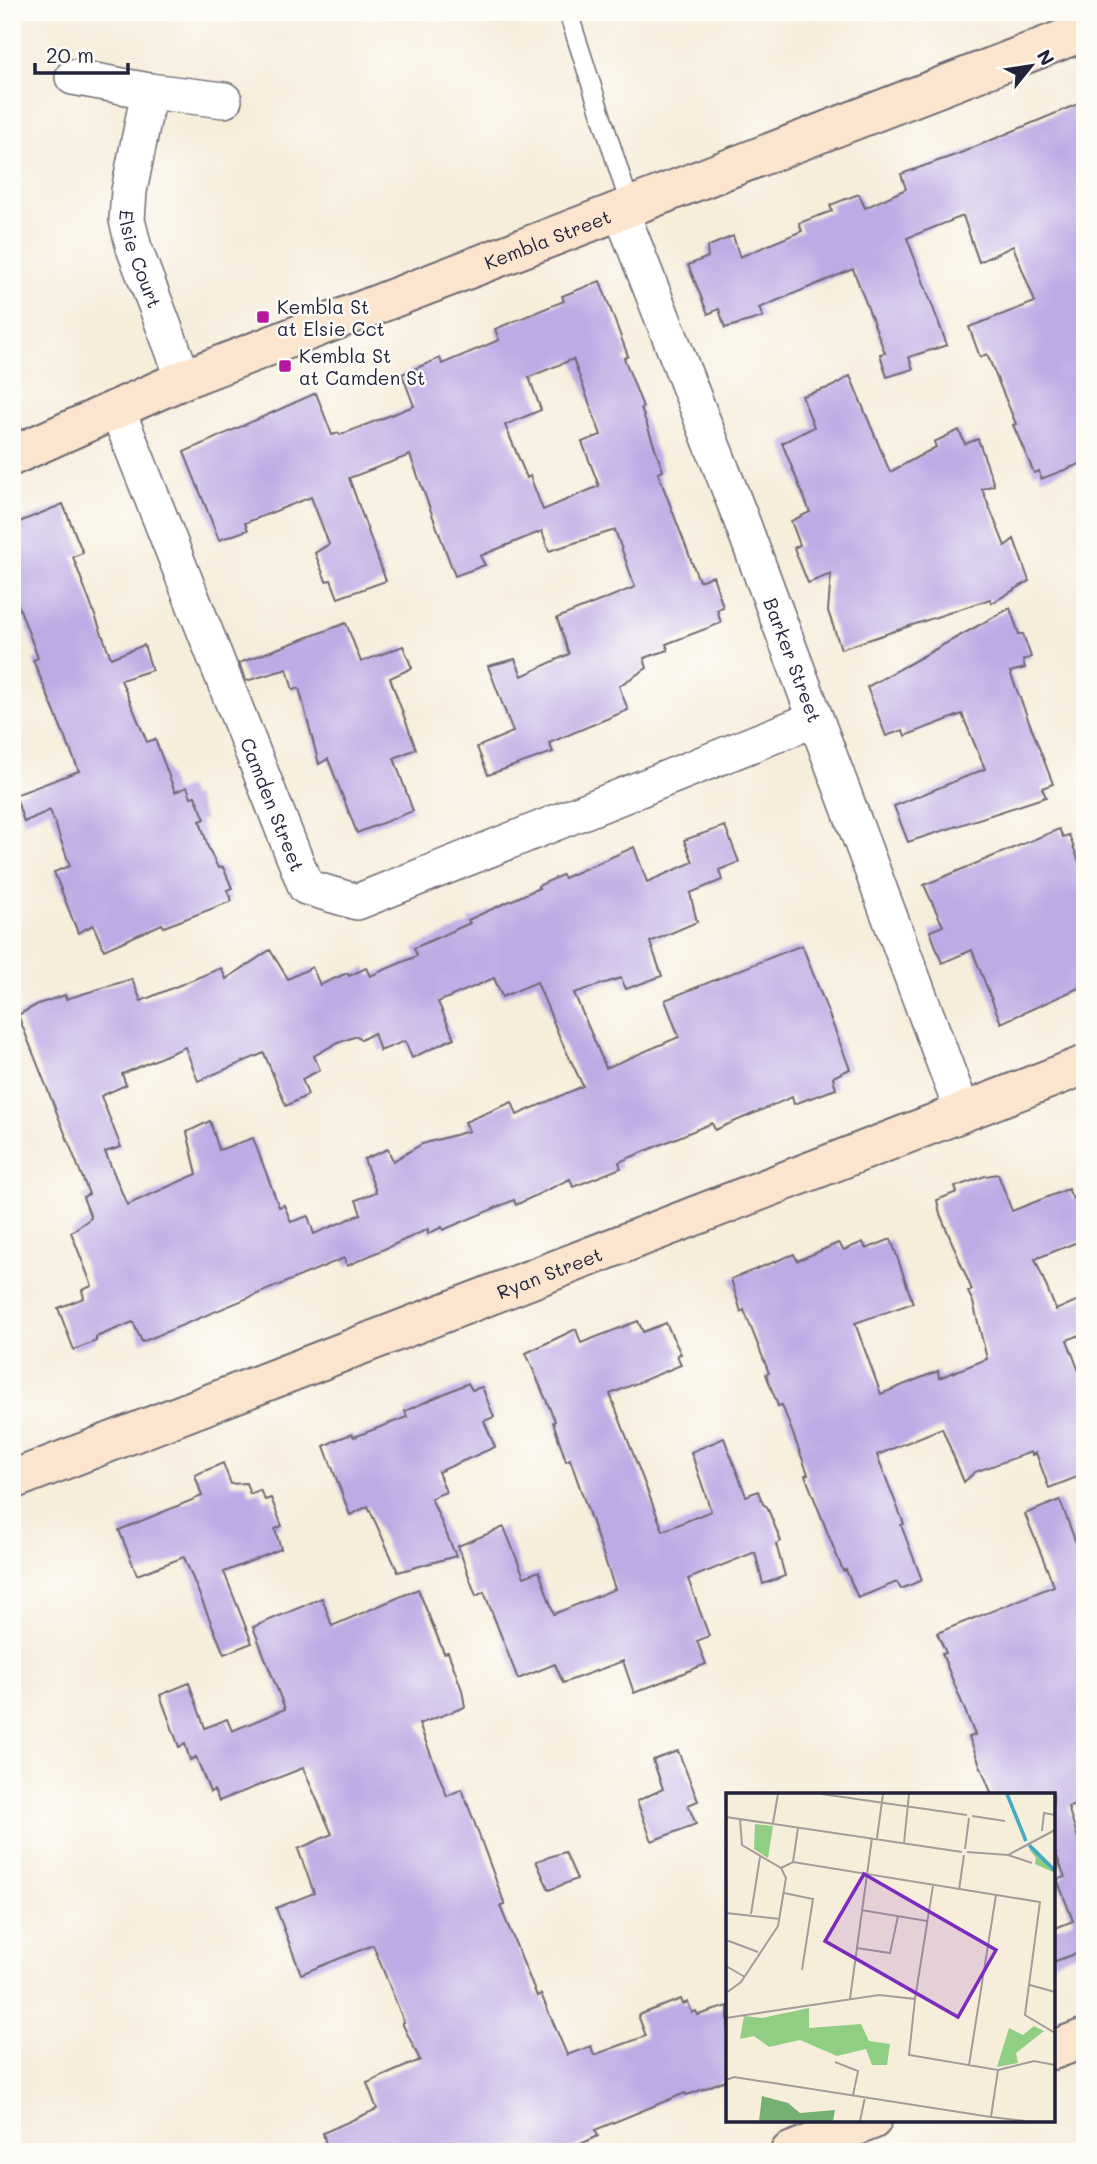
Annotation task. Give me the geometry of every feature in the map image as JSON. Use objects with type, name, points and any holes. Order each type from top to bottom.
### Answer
[{"type":"street","name":"Kembla Street","points":[[12,456],[184,379],[1085,31]]},
{"type":"street","points":[[73,77],[149,91],[223,100]]},
{"type":"street","name":"Elsie Court","points":[[149,91],[129,191],[127,220],[134,248],[184,379]]},
{"type":"street","name":"Barker Street","points":[[625,207],[963,1113]]},
{"type":"street","name":"Camden Street","points":[[117,409],[306,887],[357,902],[815,719]]},
{"type":"street","name":"Ryan Street","points":[[12,1480],[1085,1065]]},
{"type":"street","points":[[1055,2049],[1085,2038]]},
{"type":"street","points":[[790,2152],[867,2122]]},
{"type":"lane","points":[[568,12],[625,207]]},
{"type":"building","points":[[1085,101],[1085,462],[1041,479],[1039,471],[1034,473],[987,354],[980,357],[969,327],[1035,302],[1013,246],[979,262],[963,216],[907,238],[947,345],[909,357],[913,369],[887,377],[880,354],[885,353],[853,269],[759,308],[763,317],[725,328],[719,309],[708,314],[688,265],[708,257],[707,247],[733,236],[740,257],[802,231],[799,223],[832,211],[830,205],[859,194],[865,208],[906,189],[901,174],[958,154]]},
{"type":"building","points":[[600,281],[628,356],[624,358],[663,471],[658,473],[699,581],[713,576],[723,607],[717,610],[721,623],[666,644],[668,650],[644,658],[647,668],[619,686],[628,710],[549,743],[553,752],[488,775],[477,747],[513,732],[488,666],[515,659],[522,676],[569,654],[557,618],[635,587],[615,530],[549,551],[542,531],[480,556],[485,565],[455,576],[410,455],[349,478],[386,581],[338,598],[331,580],[326,581],[315,553],[329,544],[311,497],[245,523],[248,530],[219,540],[184,452],[316,393],[332,435],[340,435],[414,406],[402,374],[440,358],[442,364],[499,340],[495,329],[564,301],[562,296]],"holes":[[[573,359],[601,435],[582,442],[599,486],[543,510],[505,425],[541,410],[529,377]]]},
{"type":"building","points":[[850,376],[890,472],[936,447],[934,442],[959,430],[965,444],[978,439],[994,485],[982,489],[1005,546],[1014,539],[1029,581],[992,603],[990,599],[841,649],[828,611],[831,574],[808,583],[794,548],[800,545],[791,521],[810,512],[782,443],[814,427],[802,396],[831,387]]},
{"type":"building","points":[[63,504],[83,553],[73,557],[111,658],[144,645],[152,670],[121,680],[147,742],[155,739],[175,792],[187,787],[191,797],[195,796],[205,819],[200,821],[208,847],[218,868],[223,867],[232,888],[227,890],[232,901],[164,927],[162,924],[104,950],[93,925],[78,933],[54,872],[70,866],[50,810],[24,822],[15,795],[79,771],[33,660],[38,658],[12,588],[12,525]]},
{"type":"building","points":[[1010,608],[1031,657],[1023,660],[1025,668],[1010,672],[1053,784],[1042,788],[1046,797],[908,842],[894,806],[985,769],[962,714],[905,736],[903,730],[886,736],[867,687]]},
{"type":"building","points":[[346,623],[361,662],[403,646],[412,668],[390,678],[416,749],[394,758],[413,811],[357,833],[328,759],[319,764],[299,688],[293,690],[287,669],[246,681],[239,663]]},
{"type":"building","points":[[725,826],[739,862],[719,870],[722,880],[690,893],[697,922],[650,942],[662,976],[626,989],[621,978],[574,993],[606,1068],[679,1037],[665,1000],[802,945],[850,1069],[833,1077],[836,1089],[794,1104],[792,1097],[715,1130],[712,1123],[619,1162],[621,1168],[573,1187],[570,1179],[516,1205],[514,1200],[443,1230],[442,1227],[428,1234],[428,1229],[347,1266],[344,1258],[142,1342],[133,1322],[96,1337],[96,1341],[74,1350],[58,1308],[84,1298],[82,1290],[92,1286],[71,1232],[91,1218],[83,1197],[89,1194],[18,1015],[38,1004],[65,995],[66,999],[132,979],[141,1001],[221,968],[226,979],[270,950],[288,979],[312,967],[320,985],[366,968],[370,976],[417,956],[414,948],[470,923],[468,920],[562,875],[564,878],[634,847],[647,882],[693,862],[684,840]],"holes":[[[494,978],[502,997],[537,982],[583,1086],[517,1115],[512,1102],[465,1122],[469,1131],[422,1144],[393,1161],[388,1149],[364,1159],[376,1192],[356,1200],[361,1214],[314,1234],[308,1216],[291,1222],[284,1205],[279,1207],[253,1138],[219,1150],[210,1121],[187,1132],[197,1174],[127,1205],[105,1152],[121,1147],[101,1096],[126,1085],[122,1074],[185,1047],[198,1081],[264,1053],[286,1106],[308,1095],[302,1079],[320,1070],[314,1056],[335,1044],[357,1036],[361,1040],[374,1033],[380,1051],[405,1041],[412,1058],[454,1038],[438,1002]]]},
{"type":"building","points":[[1059,829],[1063,837],[1069,835],[1085,878],[1085,985],[1001,1023],[972,950],[942,963],[930,931],[943,926],[924,885]]},
{"type":"building","points":[[998,1174],[1012,1211],[1068,1189],[1073,1199],[1085,1194],[1085,1239],[1035,1259],[1056,1310],[1085,1297],[1085,1333],[1067,1340],[1085,1387],[1085,1474],[1049,1488],[1036,1453],[1032,1455],[1031,1452],[975,1472],[964,1482],[942,1428],[877,1455],[922,1580],[901,1589],[897,1582],[858,1598],[830,1539],[782,1405],[778,1406],[766,1374],[769,1373],[744,1310],[741,1312],[731,1279],[794,1254],[797,1261],[838,1243],[844,1250],[863,1242],[866,1249],[891,1239],[913,1303],[855,1323],[881,1394],[938,1371],[939,1378],[987,1359],[968,1292],[972,1290],[940,1214],[937,1200],[957,1192],[955,1187]]},
{"type":"building","points":[[638,1321],[643,1332],[666,1323],[681,1354],[677,1355],[681,1365],[610,1394],[663,1531],[711,1511],[691,1452],[724,1438],[746,1496],[758,1491],[767,1507],[781,1541],[776,1544],[785,1576],[763,1584],[755,1552],[688,1579],[709,1636],[697,1641],[706,1664],[634,1693],[623,1661],[563,1683],[555,1664],[518,1679],[484,1592],[476,1596],[458,1546],[504,1527],[524,1577],[539,1571],[554,1614],[615,1589],[570,1459],[566,1461],[553,1422],[555,1421],[526,1353],[576,1329],[581,1343]]},
{"type":"building","points":[[468,1383],[472,1390],[482,1387],[494,1417],[484,1421],[495,1447],[438,1472],[446,1492],[431,1498],[456,1556],[398,1572],[368,1506],[350,1515],[324,1446],[407,1417],[405,1411]]},
{"type":"building","points":[[223,1463],[231,1484],[246,1483],[250,1494],[260,1490],[265,1500],[271,1498],[282,1526],[275,1529],[281,1549],[224,1572],[252,1643],[224,1654],[184,1557],[137,1575],[119,1530],[202,1496],[195,1475]]},
{"type":"building","points":[[1060,1500],[1085,1567],[1085,1803],[1068,1807],[1085,1860],[1085,1950],[1055,1961],[1055,1928],[1073,1921],[1057,1879],[1065,1877],[1055,1852],[1055,1793],[991,1793],[969,1737],[975,1735],[942,1654],[946,1653],[937,1633],[1054,1586],[1025,1514]]},
{"type":"building","points":[[418,1589],[444,1653],[448,1652],[462,1690],[465,1707],[419,1724],[447,1796],[462,1789],[505,1905],[500,1906],[537,1996],[541,1994],[567,2055],[591,2046],[594,2055],[646,2036],[638,2015],[681,1999],[683,2004],[688,2002],[692,2013],[696,2011],[698,2015],[726,2007],[726,2080],[696,2092],[685,2093],[595,2130],[598,2136],[564,2152],[328,2152],[323,2133],[377,2109],[367,2083],[420,2060],[402,2023],[404,2022],[373,1945],[301,1974],[276,1908],[314,1893],[298,1849],[332,1834],[303,1768],[219,1801],[214,1790],[210,1792],[196,1757],[190,1760],[185,1744],[179,1747],[160,1695],[189,1683],[205,1728],[227,1719],[232,1731],[285,1709],[253,1627],[322,1598],[332,1626]]},
{"type":"building","points":[[678,1751],[698,1801],[688,1805],[696,1824],[652,1841],[637,1801],[663,1789],[653,1760]]},
{"type":"building","points":[[565,1852],[577,1879],[549,1890],[536,1861]]},
{"type":"place","name":"Kembla St at Elsie Cct","points":[[263,317]]},
{"type":"place","name":"Kembla St at Camden St","points":[[285,366]]}]
